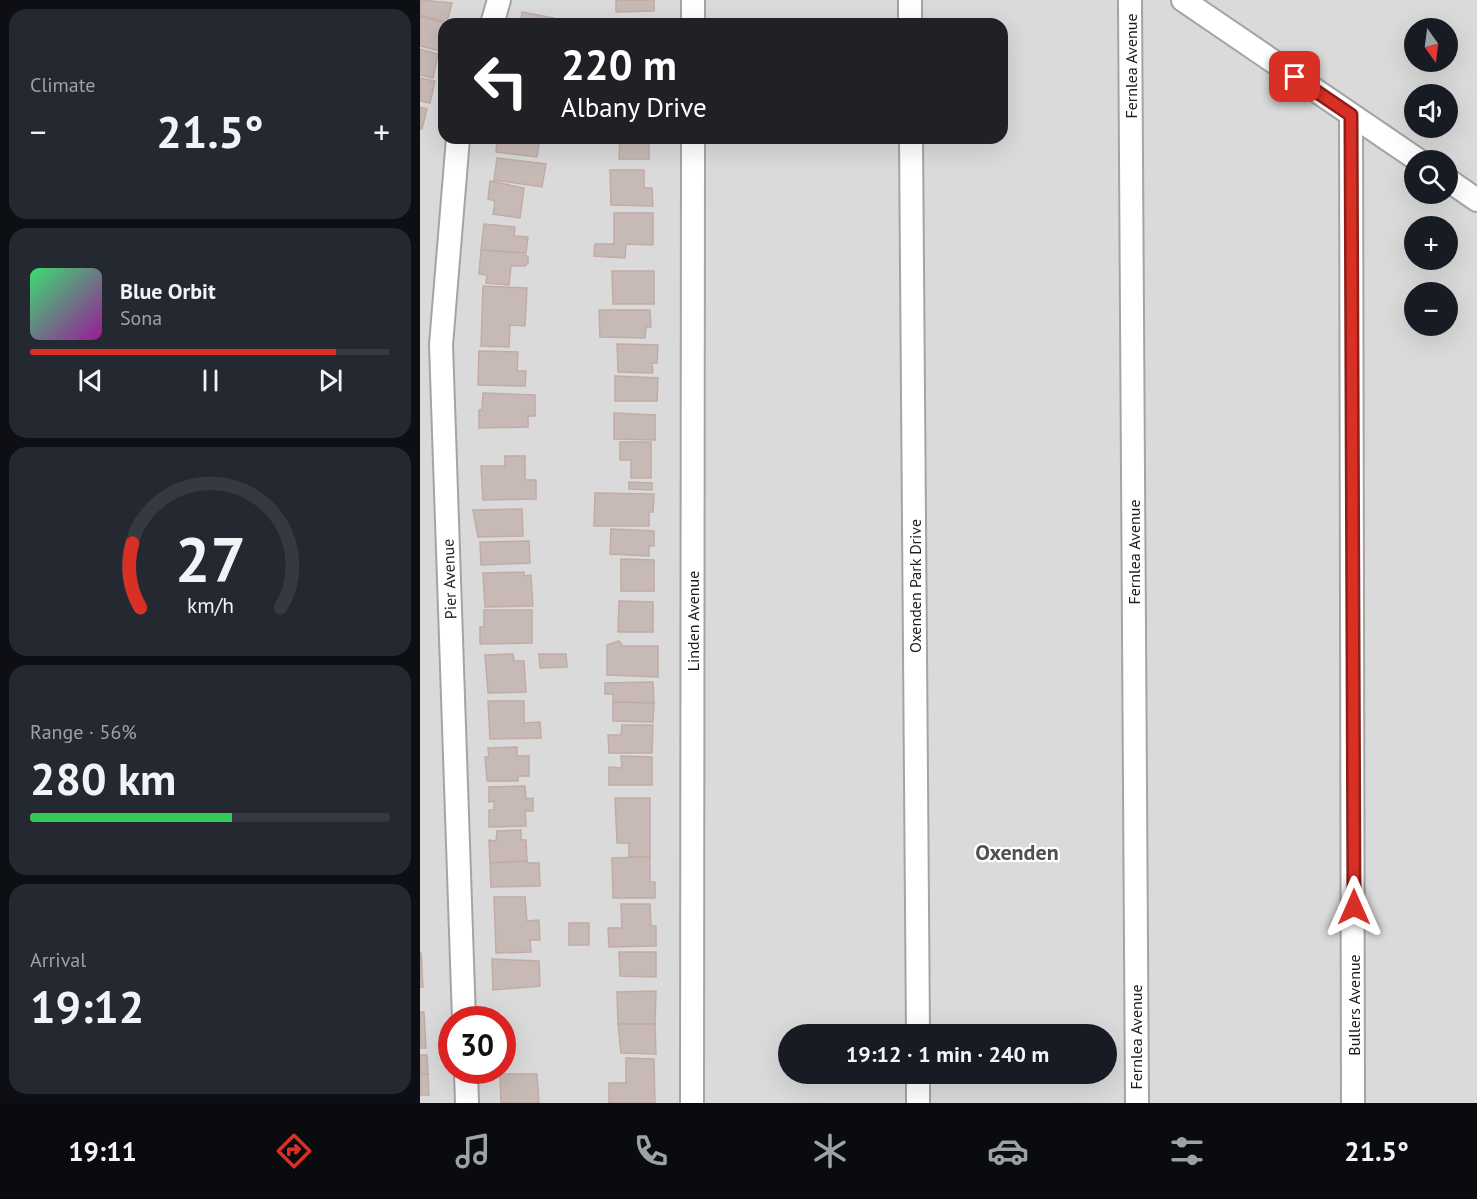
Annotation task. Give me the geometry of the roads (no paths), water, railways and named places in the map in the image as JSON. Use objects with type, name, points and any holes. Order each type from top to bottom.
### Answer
[{"type":"street","points":[[494,18],[499,0]]},
{"type":"street","points":[[693,0],[693,18]]},
{"type":"street","points":[[910,0],[910,18]]},
{"type":"street","name":"Fernlea Avenue","points":[[1130,0],[1137,1103]]},
{"type":"street","points":[[1183,0],[1404,151]]},
{"type":"street","name":"Bullers Avenue","points":[[1351,115],[1353,1103]]},
{"type":"street","name":"Pier Avenue","points":[[458,144],[441,345],[464,1006]]},
{"type":"street","name":"Linden Avenue","points":[[692,1103],[693,144]]},
{"type":"street","name":"Oxenden Park Drive","points":[[911,144],[918,1024]]},
{"type":"street","points":[[1458,187],[1477,200]]},
{"type":"street","points":[[466,1084],[467,1103]]},
{"type":"street","points":[[918,1084],[918,1103]]},
{"type":"district","name":"Oxenden","points":[[1017,852]]}]
